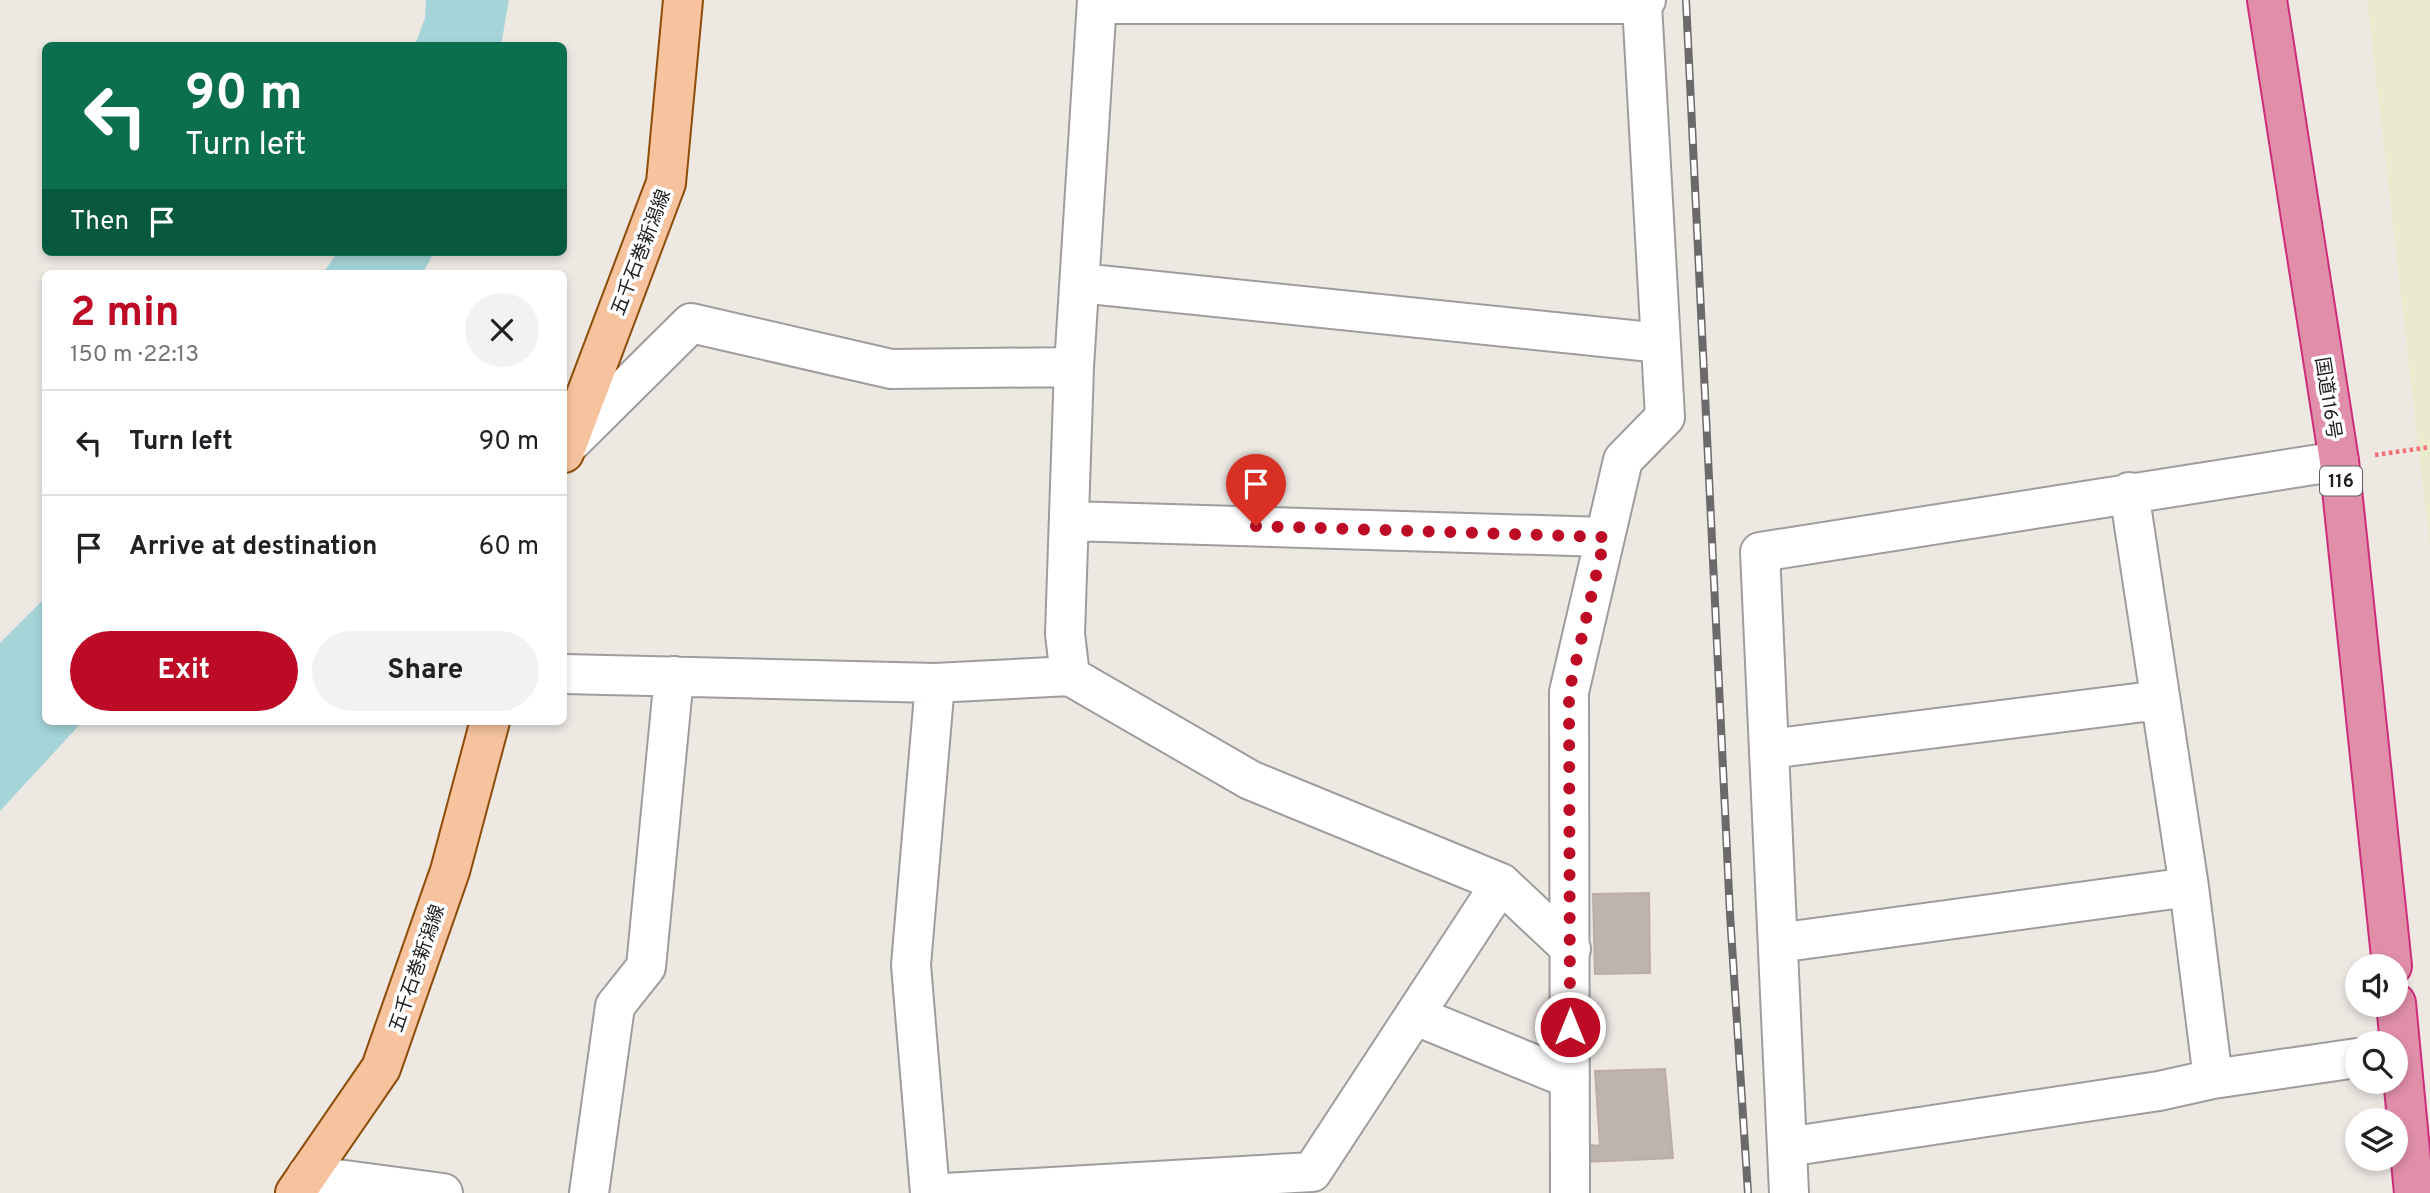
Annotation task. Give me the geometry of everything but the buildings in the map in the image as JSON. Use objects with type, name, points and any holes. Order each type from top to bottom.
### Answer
[{"type":"highway","name":"国道116号","points":[[2267,0],[2339,461],[2391,954]]},
{"type":"highway","points":[[2403,1094],[2414,1193]]},
{"type":"main road","name":"五千石巻新潟線","points":[[567,442],[666,183],[683,0]]},
{"type":"main road","name":"五千石巻新潟線","points":[[301,1184],[381,1068],[450,871],[489,725]]},
{"type":"street","points":[[1070,676],[1065,634],[1074,367],[1098,2],[1644,2],[1665,417],[1623,460],[1569,692],[1570,1193]]},
{"type":"street","points":[[1080,283],[1661,343]]},
{"type":"street","points":[[567,447],[691,323],[891,369],[1074,367]]},
{"type":"street","points":[[1788,1193],[1760,552],[2339,461]]},
{"type":"street","points":[[2129,492],[2189,887],[2213,1079]]},
{"type":"street","points":[[1069,521],[1605,537]]},
{"type":"street","points":[[567,674],[935,683],[1070,676],[1250,780],[1501,883],[1571,948]]},
{"type":"street","points":[[598,1192],[615,1006],[646,967],[674,677]]},
{"type":"street","points":[[930,1193],[911,965],[935,683]]},
{"type":"street","points":[[1769,749],[2160,700]]},
{"type":"street","points":[[945,1193],[1109,1188],[1312,1172],[1501,883]]},
{"type":"street","points":[[1777,943],[2189,887]]},
{"type":"street","points":[[1416,1016],[1570,1079]]},
{"type":"street","points":[[1787,1147],[2160,1091],[2213,1079],[2345,1060]]},
{"type":"street","points":[[301,1184],[443,1193]]},
{"type":"path","points":[[2339,461],[2430,447]]},
{"type":"shaded area","points":[[2367,0],[2430,0],[2430,549]]},
{"type":"water","points":[[426,0],[509,0],[502,42],[416,42],[425,18]]},
{"type":"water","points":[[335,256],[432,256],[425,270],[325,270]]},
{"type":"water","points":[[42,601],[42,725],[79,725],[0,811],[0,643]]},
{"type":"railway","points":[[1686,0],[1730,914],[1748,1193]]},
{"type":"route","points":[[1256,526],[1605,537],[1569,692],[1570,1027]]}]
